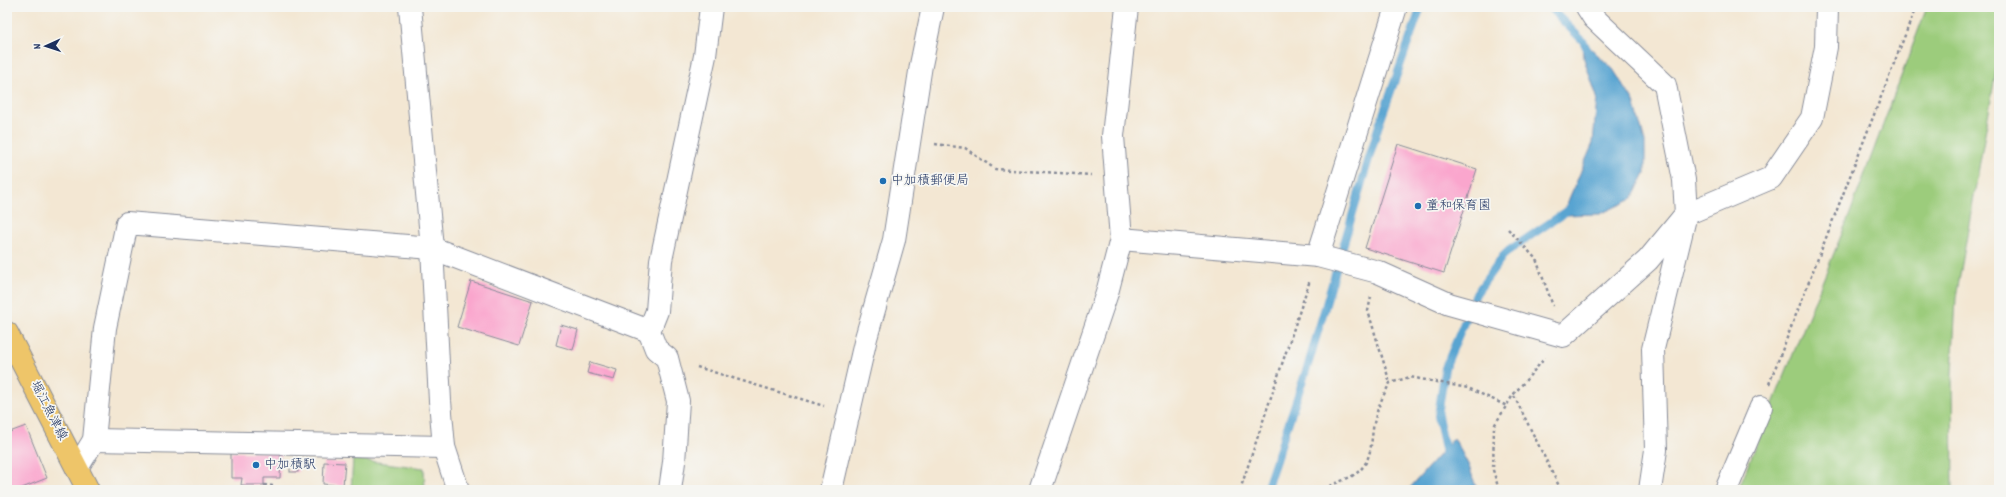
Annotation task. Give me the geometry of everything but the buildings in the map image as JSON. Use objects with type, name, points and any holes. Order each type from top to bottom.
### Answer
[{"type":"main road","name":"堀江魚津線","points":[[7,333],[88,490]]},
{"type":"street","points":[[410,7],[432,248],[440,401],[444,447],[458,490]]},
{"type":"street","points":[[670,490],[674,462],[678,401],[667,358],[656,349],[649,331],[657,311],[661,260],[704,56],[711,7]]},
{"type":"street","points":[[831,490],[848,414],[894,240],[921,65],[933,7]]},
{"type":"street","points":[[1040,490],[1107,293],[1121,239],[1113,136],[1127,7]]},
{"type":"street","points":[[1318,256],[1396,7]]},
{"type":"street","points":[[1586,7],[1594,18],[1666,85],[1684,180],[1686,214],[1653,349],[1656,450],[1650,490]]},
{"type":"street","points":[[1121,239],[1318,256],[1378,272],[1449,304],[1563,336],[1648,260],[1686,214],[1771,178],[1812,118],[1826,47],[1827,7]]},
{"type":"street","points":[[77,468],[94,440],[105,328],[127,223],[432,248],[649,331]]},
{"type":"street","points":[[1726,490],[1761,407]]},
{"type":"street","points":[[94,440],[444,447]]},
{"type":"path","points":[[1761,407],[1916,7]]},
{"type":"path","points":[[909,141],[965,148],[995,169],[1116,177]]},
{"type":"path","points":[[1499,490],[1493,470],[1494,426],[1514,395],[1563,336],[1536,259],[1508,228]]},
{"type":"path","points":[[1240,490],[1318,256]]},
{"type":"path","points":[[1325,490],[1330,485],[1348,480],[1365,464],[1372,442],[1375,420],[1381,400],[1390,383],[1368,311],[1378,272]]},
{"type":"path","points":[[667,358],[848,414]]},
{"type":"path","points":[[1390,383],[1410,377],[1468,388],[1506,406]]},
{"type":"path","points":[[1514,395],[1561,490]]},
{"type":"path","points":[[264,485],[274,486]]},
{"type":"green space","points":[[1927,7],[1999,7],[1999,54],[1956,298],[1952,374],[1953,490],[1738,490],[1849,216]]},
{"type":"green space","points":[[353,459],[424,468],[425,490],[351,490]]},
{"type":"water","points":[[1583,41],[1613,69],[1634,102],[1645,142],[1645,173],[1632,199],[1600,214],[1562,215],[1593,143],[1597,97],[1584,59]]},
{"type":"water","points":[[1454,438],[1469,466],[1477,490],[1408,490]]},
{"type":"waterway","points":[[1266,490],[1308,365],[1378,128],[1421,7]]},
{"type":"waterway","points":[[1549,7],[1583,41],[1587,49]]},
{"type":"waterway","points":[[1447,458],[1438,416],[1445,368],[1476,294],[1505,253],[1570,209]]},
{"type":"place","name":"中加積郵便局","points":[[883,181]]},
{"type":"place","name":"童和保育園","points":[[1418,206]]},
{"type":"place","name":"中加積駅","points":[[256,465]]}]
